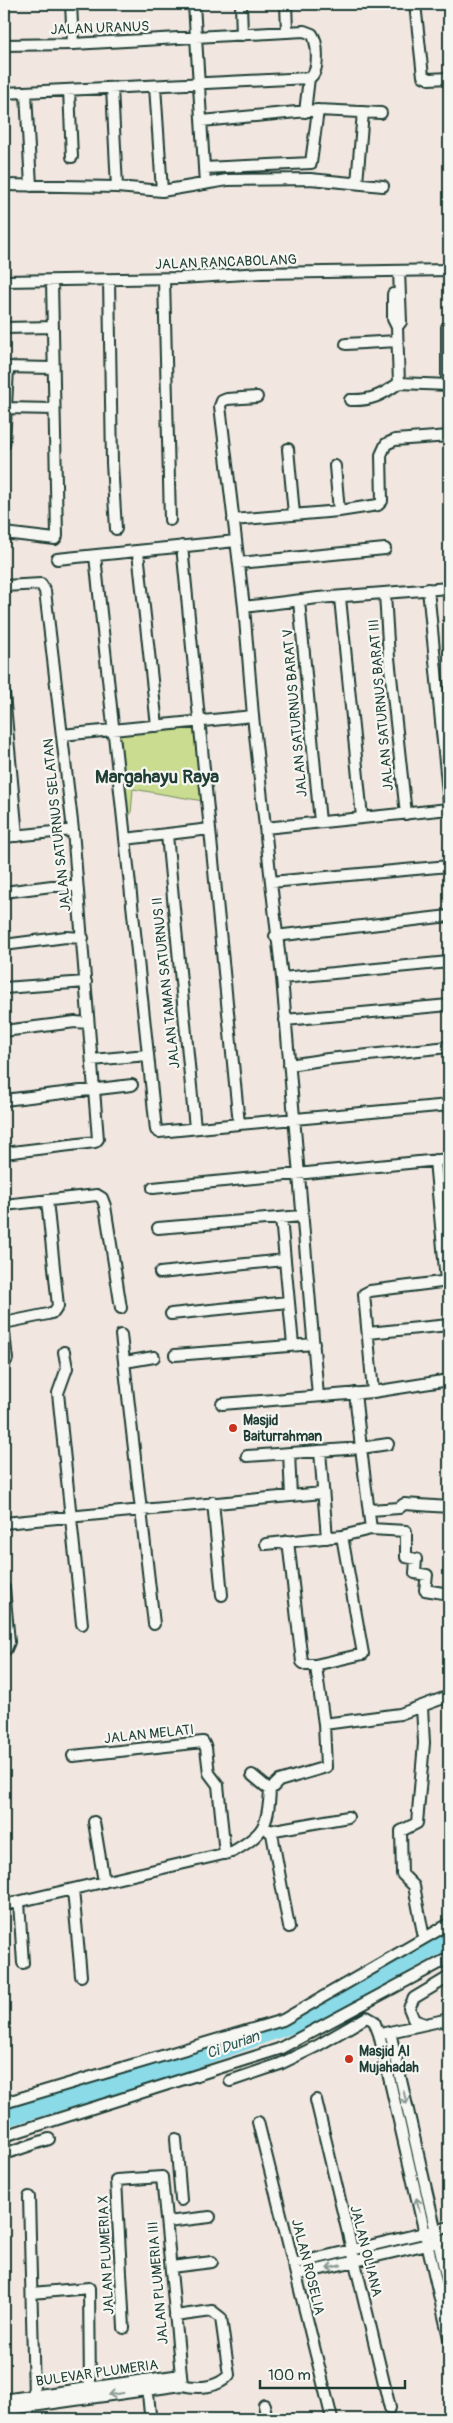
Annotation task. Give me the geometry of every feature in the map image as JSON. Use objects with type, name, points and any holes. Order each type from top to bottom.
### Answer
[{"type":"street","points":[[71,4],[73,44]]},
{"type":"street","points":[[194,4],[205,184]]},
{"type":"street","points":[[241,4],[242,35]]},
{"type":"street","points":[[286,4],[288,31]]},
{"type":"street","points":[[415,4],[423,76],[430,79],[449,78]]},
{"type":"street","name":"JALAN URANUS","points":[[4,45],[73,44],[197,38],[288,31],[312,34],[316,39],[314,74],[309,78]]},
{"type":"street","points":[[4,93],[309,78],[305,112]]},
{"type":"street","points":[[155,86],[162,190]]},
{"type":"street","points":[[112,88],[117,187]]},
{"type":"street","points":[[69,90],[72,157]]},
{"type":"street","points":[[26,93],[31,186]]},
{"type":"street","points":[[202,121],[318,110],[381,112]]},
{"type":"street","points":[[310,179],[318,110]]},
{"type":"street","points":[[357,183],[363,112]]},
{"type":"street","points":[[204,168],[311,163]]},
{"type":"street","points":[[4,185],[117,187],[162,190],[249,179],[310,179],[383,186]]},
{"type":"street","name":"JALAN RANCABOLANG","points":[[4,281],[164,279],[262,273],[449,270]]},
{"type":"street","points":[[396,272],[393,319],[397,327],[399,383]]},
{"type":"street","points":[[164,279],[170,520]]},
{"type":"street","points":[[109,280],[112,463],[116,529]]},
{"type":"street","points":[[4,533],[55,539],[57,537],[52,281]]},
{"type":"street","points":[[4,328],[53,326]]},
{"type":"street","points":[[350,400],[365,400],[381,396],[399,383],[448,385],[447,327]]},
{"type":"street","points":[[346,344],[397,340]]},
{"type":"street","points":[[4,445],[6,368],[53,368]]},
{"type":"street","points":[[257,397],[227,399],[222,401],[220,406],[244,607],[275,936],[282,978],[318,1396]]},
{"type":"street","points":[[6,408],[54,409]]},
{"type":"street","points":[[233,520],[339,511],[380,504],[382,501],[381,456],[386,444],[395,440],[449,436]]},
{"type":"street","points":[[288,449],[294,514]]},
{"type":"street","points":[[335,466],[339,511]]},
{"type":"street","points":[[57,559],[236,541]]},
{"type":"street","points":[[182,546],[239,1124]]},
{"type":"street","points":[[239,563],[385,549]]},
{"type":"street","points":[[138,552],[157,726]]},
{"type":"street","points":[[95,556],[156,1130],[159,1132],[449,1105]]},
{"type":"street","name":"JALAN SATURNUS SELATAN","points":[[4,586],[35,583],[43,587],[73,830],[95,1088],[97,1141],[4,1152]]},
{"type":"street","points":[[244,607],[449,588]]},
{"type":"street","points":[[428,589],[449,803]]},
{"type":"street","name":"JALAN SATURNUS BARAT III","points":[[385,594],[388,658],[406,814]]},
{"type":"street","points":[[340,598],[362,817]]},
{"type":"street","name":"JALAN SATURNUS BARAT V","points":[[299,601],[320,822]]},
{"type":"street","points":[[4,694],[17,836]]},
{"type":"street","points":[[62,734],[113,731],[253,716]]},
{"type":"street","points":[[265,828],[449,809]]},
{"type":"street","points":[[125,839],[210,829]]},
{"type":"street","points":[[4,837],[73,830]]},
{"type":"street","name":"JALAN TAMAN SATURNUS II","points":[[167,835],[195,1128]]},
{"type":"street","points":[[271,882],[449,866]]},
{"type":"street","points":[[4,892],[52,886],[77,886]]},
{"type":"street","points":[[275,936],[449,916]]},
{"type":"street","points":[[4,944],[66,937],[83,938]]},
{"type":"street","points":[[282,978],[449,962]]},
{"type":"street","points":[[4,988],[86,982]]},
{"type":"street","points":[[285,1020],[449,1005]]},
{"type":"street","points":[[4,1030],[75,1022],[88,1023]]},
{"type":"street","points":[[289,1065],[449,1046]]},
{"type":"street","points":[[92,1060],[147,1055]]},
{"type":"street","points":[[4,1100],[132,1085]]},
{"type":"street","points":[[153,1188],[298,1172],[449,1159]]},
{"type":"street","points":[[373,1392],[364,1293],[448,1281],[435,1160]]},
{"type":"street","points":[[4,1205],[98,1195],[102,1198],[105,1206],[121,1308]]},
{"type":"street","points":[[4,1323],[48,1314],[54,1312],[58,1306],[47,1200]]},
{"type":"street","points":[[158,1228],[302,1216]]},
{"type":"street","points":[[281,1218],[293,1345]]},
{"type":"street","points":[[160,1273],[284,1260]]},
{"type":"street","points":[[171,1314],[288,1302]]},
{"type":"street","points":[[368,1333],[449,1326]]},
{"type":"street","points":[[4,1333],[7,1359],[4,1364]]},
{"type":"street","points":[[121,1335],[154,1624]]},
{"type":"street","points":[[175,1356],[314,1344]]},
{"type":"street","points":[[64,1352],[67,1368],[58,1393],[82,1624]]},
{"type":"street","points":[[124,1362],[154,1357]]},
{"type":"street","points":[[222,1404],[373,1392],[449,1380]]},
{"type":"street","points":[[355,1393],[371,1529]]},
{"type":"street","points":[[247,1456],[360,1448],[388,1444]]},
{"type":"street","points":[[320,1451],[326,1538]]},
{"type":"street","points":[[289,1453],[291,1496]]},
{"type":"street","points":[[4,1524],[212,1502],[322,1493]]},
{"type":"street","points":[[212,1502],[222,1595]]},
{"type":"street","points":[[370,1510],[400,1508],[404,1504],[449,1507]]},
{"type":"street","points":[[266,1544],[342,1536],[371,1529],[406,1531],[406,1557],[416,1559],[415,1572],[427,1575],[424,1590],[449,1594]]},
{"type":"street","points":[[288,1541],[302,1662],[315,1665],[362,1654],[342,1536]]},
{"type":"street","points":[[4,1588],[9,1642],[5,1649]]},
{"type":"street","points":[[289,1927],[277,1859],[267,1828],[270,1790],[279,1782],[326,1767],[324,1724],[315,1665]]},
{"type":"street","points":[[324,1724],[400,1714],[449,1696]]},
{"type":"street","points":[[422,1707],[424,1743],[417,1823],[401,1832],[402,1874],[414,1886],[424,1938]]},
{"type":"street","name":"JALAN MELATI","points":[[73,1756],[203,1742],[206,1748],[209,1773],[218,1785],[225,1854]]},
{"type":"street","points":[[252,1775],[270,1790]]},
{"type":"street","points":[[4,1905],[225,1854],[267,1828],[348,1817]]},
{"type":"street","points":[[94,1822],[104,1882]]},
{"type":"street","points":[[73,1890],[81,1976]]},
{"type":"street","points":[[19,1902],[23,1963]]},
{"type":"street","points":[[4,2103],[277,2023],[449,1924]]},
{"type":"street","points":[[4,2136],[279,2049],[449,1958]]},
{"type":"street","points":[[426,2024],[414,2020],[409,2008],[414,1998],[449,1977]]},
{"type":"street","points":[[230,2080],[280,2064],[318,2046],[367,2017],[374,2021],[384,2033],[436,2230],[449,2288]]},
{"type":"street","points":[[384,2033],[449,2019]]},
{"type":"street","points":[[384,2033],[424,2233],[449,2338]]},
{"type":"street","name":"JALAN OLIANA","points":[[316,2100],[390,2408]]},
{"type":"street","name":"JALAN ROSELIA","points":[[258,2122],[332,2419]]},
{"type":"street","points":[[4,2154],[48,2139]]},
{"type":"street","points":[[176,2139],[181,2200]]},
{"type":"street","name":"JALAN PLUMERIA X","points":[[124,2328],[116,2180],[162,2177],[164,2189]]},
{"type":"street","points":[[164,2189],[180,2187]]},
{"type":"street","name":"JALAN PLUMERIA III","points":[[164,2189],[181,2380]]},
{"type":"street","points":[[29,2196],[34,2396]]},
{"type":"street","points":[[167,2222],[210,2217]]},
{"type":"street","points":[[293,2264],[449,2227]]},
{"type":"street","points":[[296,2275],[449,2240]]},
{"type":"street","points":[[171,2267],[212,2262]]},
{"type":"street","points":[[32,2293],[89,2288],[90,2388]]},
{"type":"street","name":"BULEVAR PLUMERIA","points":[[147,2385],[90,2388],[10,2399],[11,2409],[181,2380],[194,2388],[222,2383],[229,2375],[221,2318],[212,2311],[175,2316]]},
{"type":"street","points":[[147,2385],[149,2419]]},
{"type":"street","points":[[264,2405],[267,2419]]},
{"type":"green space","points":[[196,726],[203,801],[133,789],[131,814],[125,815],[117,734]]},
{"type":"waterway","name":"Ci Durian","points":[[4,2118],[152,2074],[298,2022],[449,1939]]},
{"type":"place","name":"Masjid Baiturrahman","points":[[233,1428]]},
{"type":"place","name":"Masjid Al Mujahadah","points":[[349,2059]]},
{"type":"district","name":"Margahayu Raya","points":[[157,777]]}]
